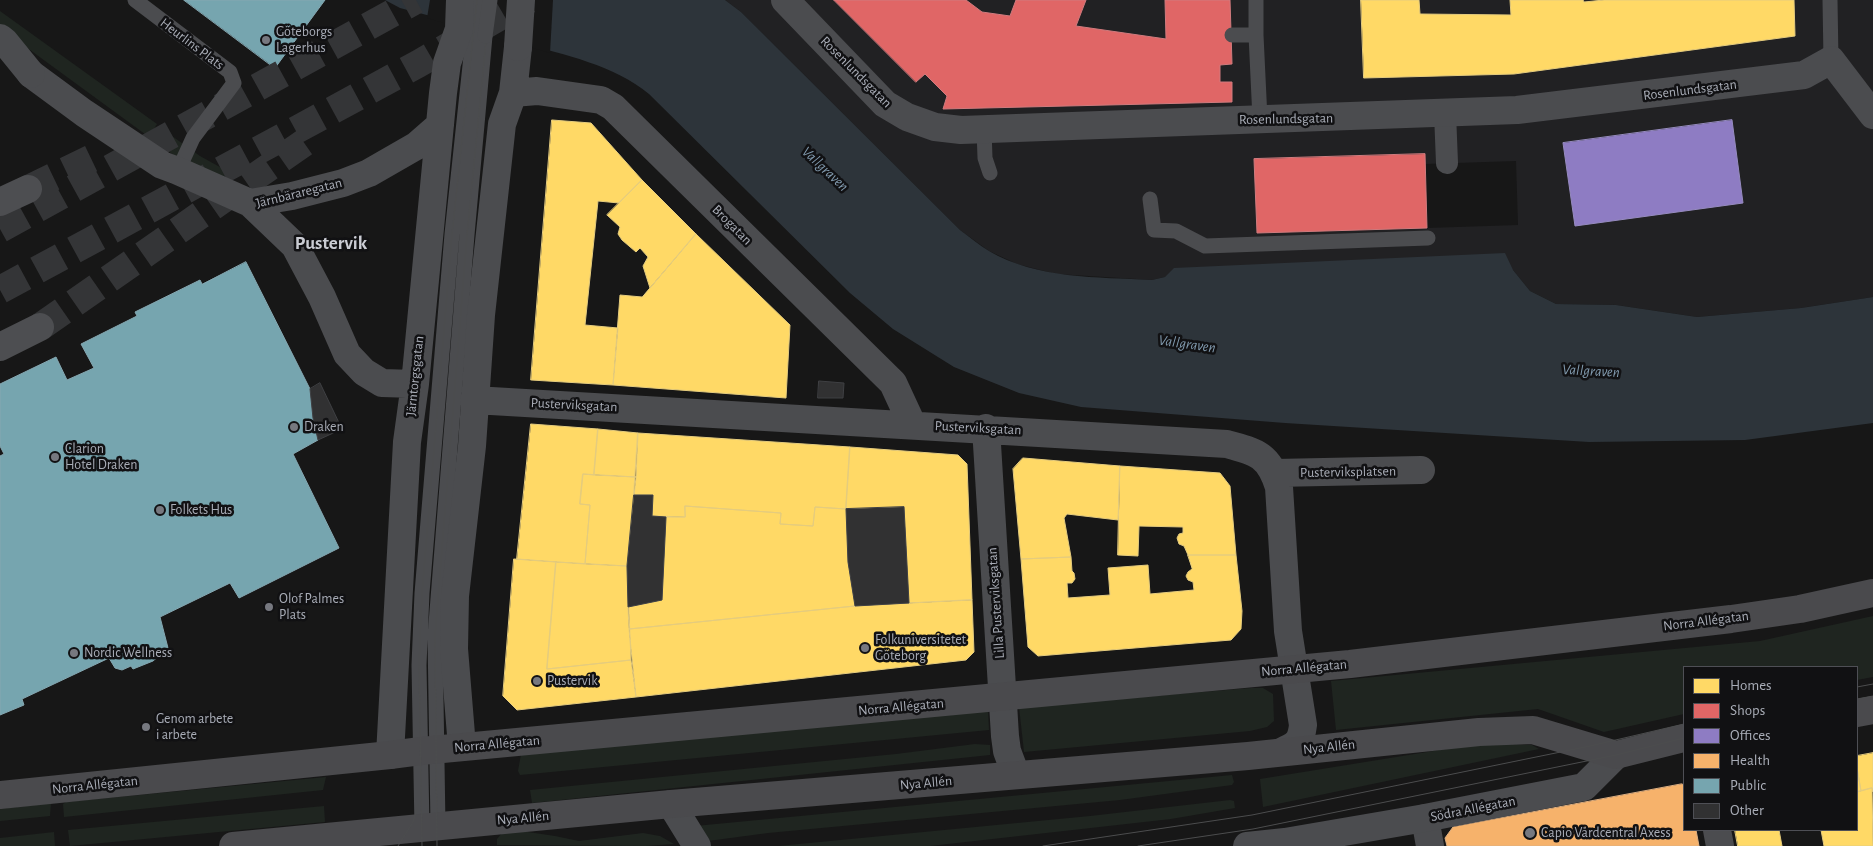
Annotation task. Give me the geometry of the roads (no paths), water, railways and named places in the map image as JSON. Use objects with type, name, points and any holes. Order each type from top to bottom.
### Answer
[{"type":"highway","points":[[0,202],[28,189]]},
{"type":"highway","points":[[0,347],[40,327]]},
{"type":"main road","name":"Norra Allégatan","points":[[0,794],[439,749],[1003,698],[1382,661],[1800,609],[1873,592]]},
{"type":"main road","points":[[1858,713],[1873,710]]},
{"type":"main road","name":"Nya Allén","points":[[233,846],[671,804],[1281,752],[1479,732],[1533,730],[1616,755]]},
{"type":"main road","points":[[1616,755],[1683,738]]},
{"type":"street","name":"Järntorgsgatan","points":[[390,755],[407,442],[427,385],[440,125],[447,63],[472,32],[460,0]]},
{"type":"street","points":[[439,749],[454,649],[455,596],[472,446],[468,391],[481,315],[502,124],[512,93],[518,47],[521,0]]},
{"type":"street","name":"Rosenlundsgatan","points":[[785,0],[885,104],[907,117],[935,127],[962,130],[1547,108],[1804,75],[1832,60]]},
{"type":"street","points":[[0,38],[30,74],[162,165],[250,203]]},
{"type":"street","points":[[1832,60],[1873,115]]},
{"type":"street","points":[[0,66],[30,74]]},
{"type":"street","name":"Brogatan","points":[[512,93],[537,91],[601,100],[613,107],[893,383],[912,424]]},
{"type":"street","points":[[1445,113],[1448,163]]},
{"type":"street","name":"Järnbäraregatan","points":[[250,203],[292,196],[369,173],[416,146],[440,125]]},
{"type":"street","name":"Järnbäraregatan","points":[[250,203],[295,246],[322,296],[347,354],[364,372],[382,383],[427,385]]},
{"type":"street","name":"Pusterviksgatan","points":[[468,391],[912,424],[1227,444],[1254,451],[1262,456],[1275,474],[1279,488],[1284,580],[1294,669]]},
{"type":"street","name":"Lilla Pusterviksgatan","points":[[986,428],[1007,751],[1016,775]]},
{"type":"street","name":"Pusterviksplatsen","points":[[1275,474],[1421,470]]},
{"type":"street","points":[[1281,752],[1295,746],[1302,736],[1303,725],[1294,669]]},
{"type":"street","name":"Södra Allégatan","points":[[1247,846],[1285,844],[1584,787],[1616,755]]},
{"type":"street","points":[[671,804],[697,846]]},
{"type":"street","points":[[1424,818],[1430,846]]},
{"type":"street","points":[[1717,831],[1720,846]]},
{"type":"lane","name":"Heurlins Plats","points":[[134,0],[230,72],[234,83],[193,138],[178,171]]},
{"type":"lane","points":[[430,827],[439,749],[420,636],[427,385],[452,234],[472,32],[477,0]]},
{"type":"lane","points":[[427,385],[468,391],[472,32],[490,0]]},
{"type":"lane","points":[[1256,0],[1260,119]]},
{"type":"lane","points":[[1830,0],[1832,60]]},
{"type":"lane","points":[[1232,35],[1256,35]]},
{"type":"lane","points":[[984,128],[984,158],[990,173]]},
{"type":"lane","points":[[1150,199],[1154,230],[1176,231],[1205,246],[1428,238]]},
{"type":"water","name":"Vallgraven","points":[[385,0],[725,0],[741,12],[960,230],[985,249],[1008,260],[1047,272],[1089,277],[1152,280],[1165,277],[1174,268],[1505,253],[1513,270],[1530,291],[1556,304],[1616,305],[1697,317],[1801,308],[1873,297],[1873,423],[1745,440],[1589,442],[1285,423],[1081,407],[1019,393],[954,367],[893,329],[850,293],[649,94],[635,84],[620,75],[588,62],[400,8]]},
{"type":"tunnel","points":[[0,229],[416,0]]},
{"type":"tunnel","points":[[0,290],[418,64],[528,0]]},
{"type":"tunnel","points":[[40,327],[308,140]]},
{"type":"tunnel","points":[[28,189],[103,153]]},
{"type":"tram line","points":[[422,846],[419,665],[422,593],[452,234],[477,0]]},
{"type":"tram line","points":[[437,846],[435,636],[467,235],[490,0]]},
{"type":"tram line","points":[[1858,687],[1873,684]]},
{"type":"tram line","points":[[1858,699],[1873,696]]},
{"type":"tram line","points":[[1043,846],[1252,815],[1590,746],[1683,724]]},
{"type":"tram line","points":[[1138,846],[1253,829],[1616,755],[1683,738]]},
{"type":"tram line","points":[[398,846],[413,822],[418,805]]},
{"type":"place","name":"Göteborgs Lagerhus","points":[[266,40]]},
{"type":"place","name":"Draken","points":[[294,427]]},
{"type":"place","name":"Clarion Hotel Draken","points":[[55,457]]},
{"type":"place","name":"Folkets Hus","points":[[160,510]]},
{"type":"place","name":"Olof Palmes Plats","points":[[269,607]]},
{"type":"place","name":"Folkuniversitetet Göteborg","points":[[865,648]]},
{"type":"place","name":"Nordic Wellness","points":[[74,653]]},
{"type":"place","name":"Pustervik","points":[[537,681]]},
{"type":"place","name":"Genom arbete i arbete","points":[[146,727]]},
{"type":"place","name":"Capio Vårdcentral Axess","points":[[1530,833]]},
{"type":"district","name":"Pustervik","points":[[331,243]]}]
